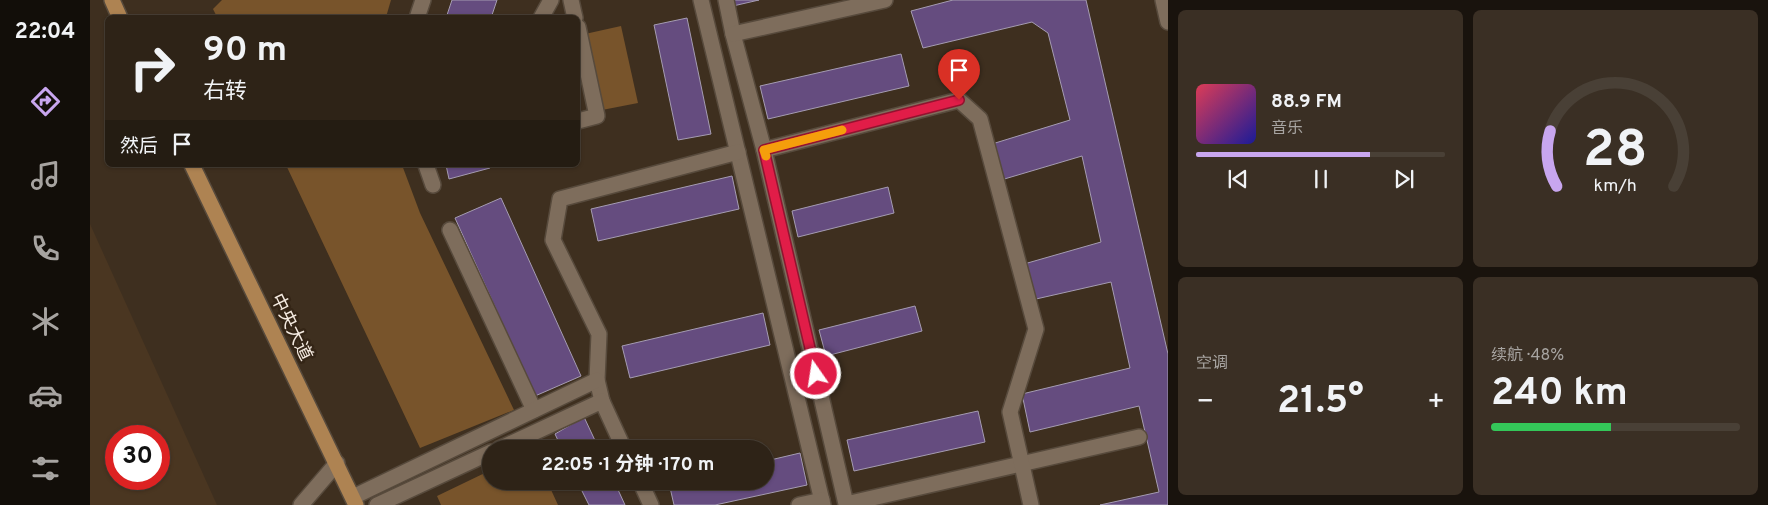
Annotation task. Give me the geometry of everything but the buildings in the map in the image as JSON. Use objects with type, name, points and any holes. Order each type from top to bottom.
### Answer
[{"type":"main road","points":[[112,0],[119,15]]},
{"type":"main road","name":"中央大道","points":[[193,167],[355,501]]},
{"type":"street","points":[[418,15],[423,0]]},
{"type":"street","points":[[543,15],[551,0]]},
{"type":"street","points":[[571,0],[574,15]]},
{"type":"street","points":[[701,0],[822,502],[799,505]]},
{"type":"street","points":[[726,0],[733,34],[764,150],[846,504],[1139,437]]},
{"type":"street","points":[[733,34],[885,0]]},
{"type":"street","points":[[1163,0],[1168,22]]},
{"type":"street","points":[[580,37],[597,116],[580,120]]},
{"type":"street","points":[[764,150],[959,100],[980,119],[1036,329],[1010,412],[1031,505]]},
{"type":"street","points":[[620,440],[602,401],[596,380],[599,334],[553,240],[560,199],[738,152]]},
{"type":"street","points":[[427,167],[433,185]]},
{"type":"street","points":[[450,230],[534,410]]},
{"type":"street","points":[[355,501],[596,380]]},
{"type":"street","points":[[518,440],[602,401]]},
{"type":"street","points":[[377,505],[482,456]]},
{"type":"street","points":[[301,505],[337,462]]},
{"type":"street","points":[[644,490],[651,505]]},
{"type":"shaded area","points":[[222,0],[391,0],[387,15],[216,15],[213,9]]},
{"type":"shaded area","points":[[621,26],[638,103],[602,110],[585,34]]},
{"type":"shaded area","points":[[287,167],[403,167],[420,213],[514,410],[420,448]]},
{"type":"shaded area","points":[[90,224],[217,505],[90,505]]},
{"type":"shaded area","points":[[482,474],[482,490],[551,490],[558,505],[441,505],[437,496]]},
{"type":"slow traffic","points":[[766,156],[764,150],[842,130]]},
{"type":"route","points":[[816,374],[764,150],[959,100]]}]
